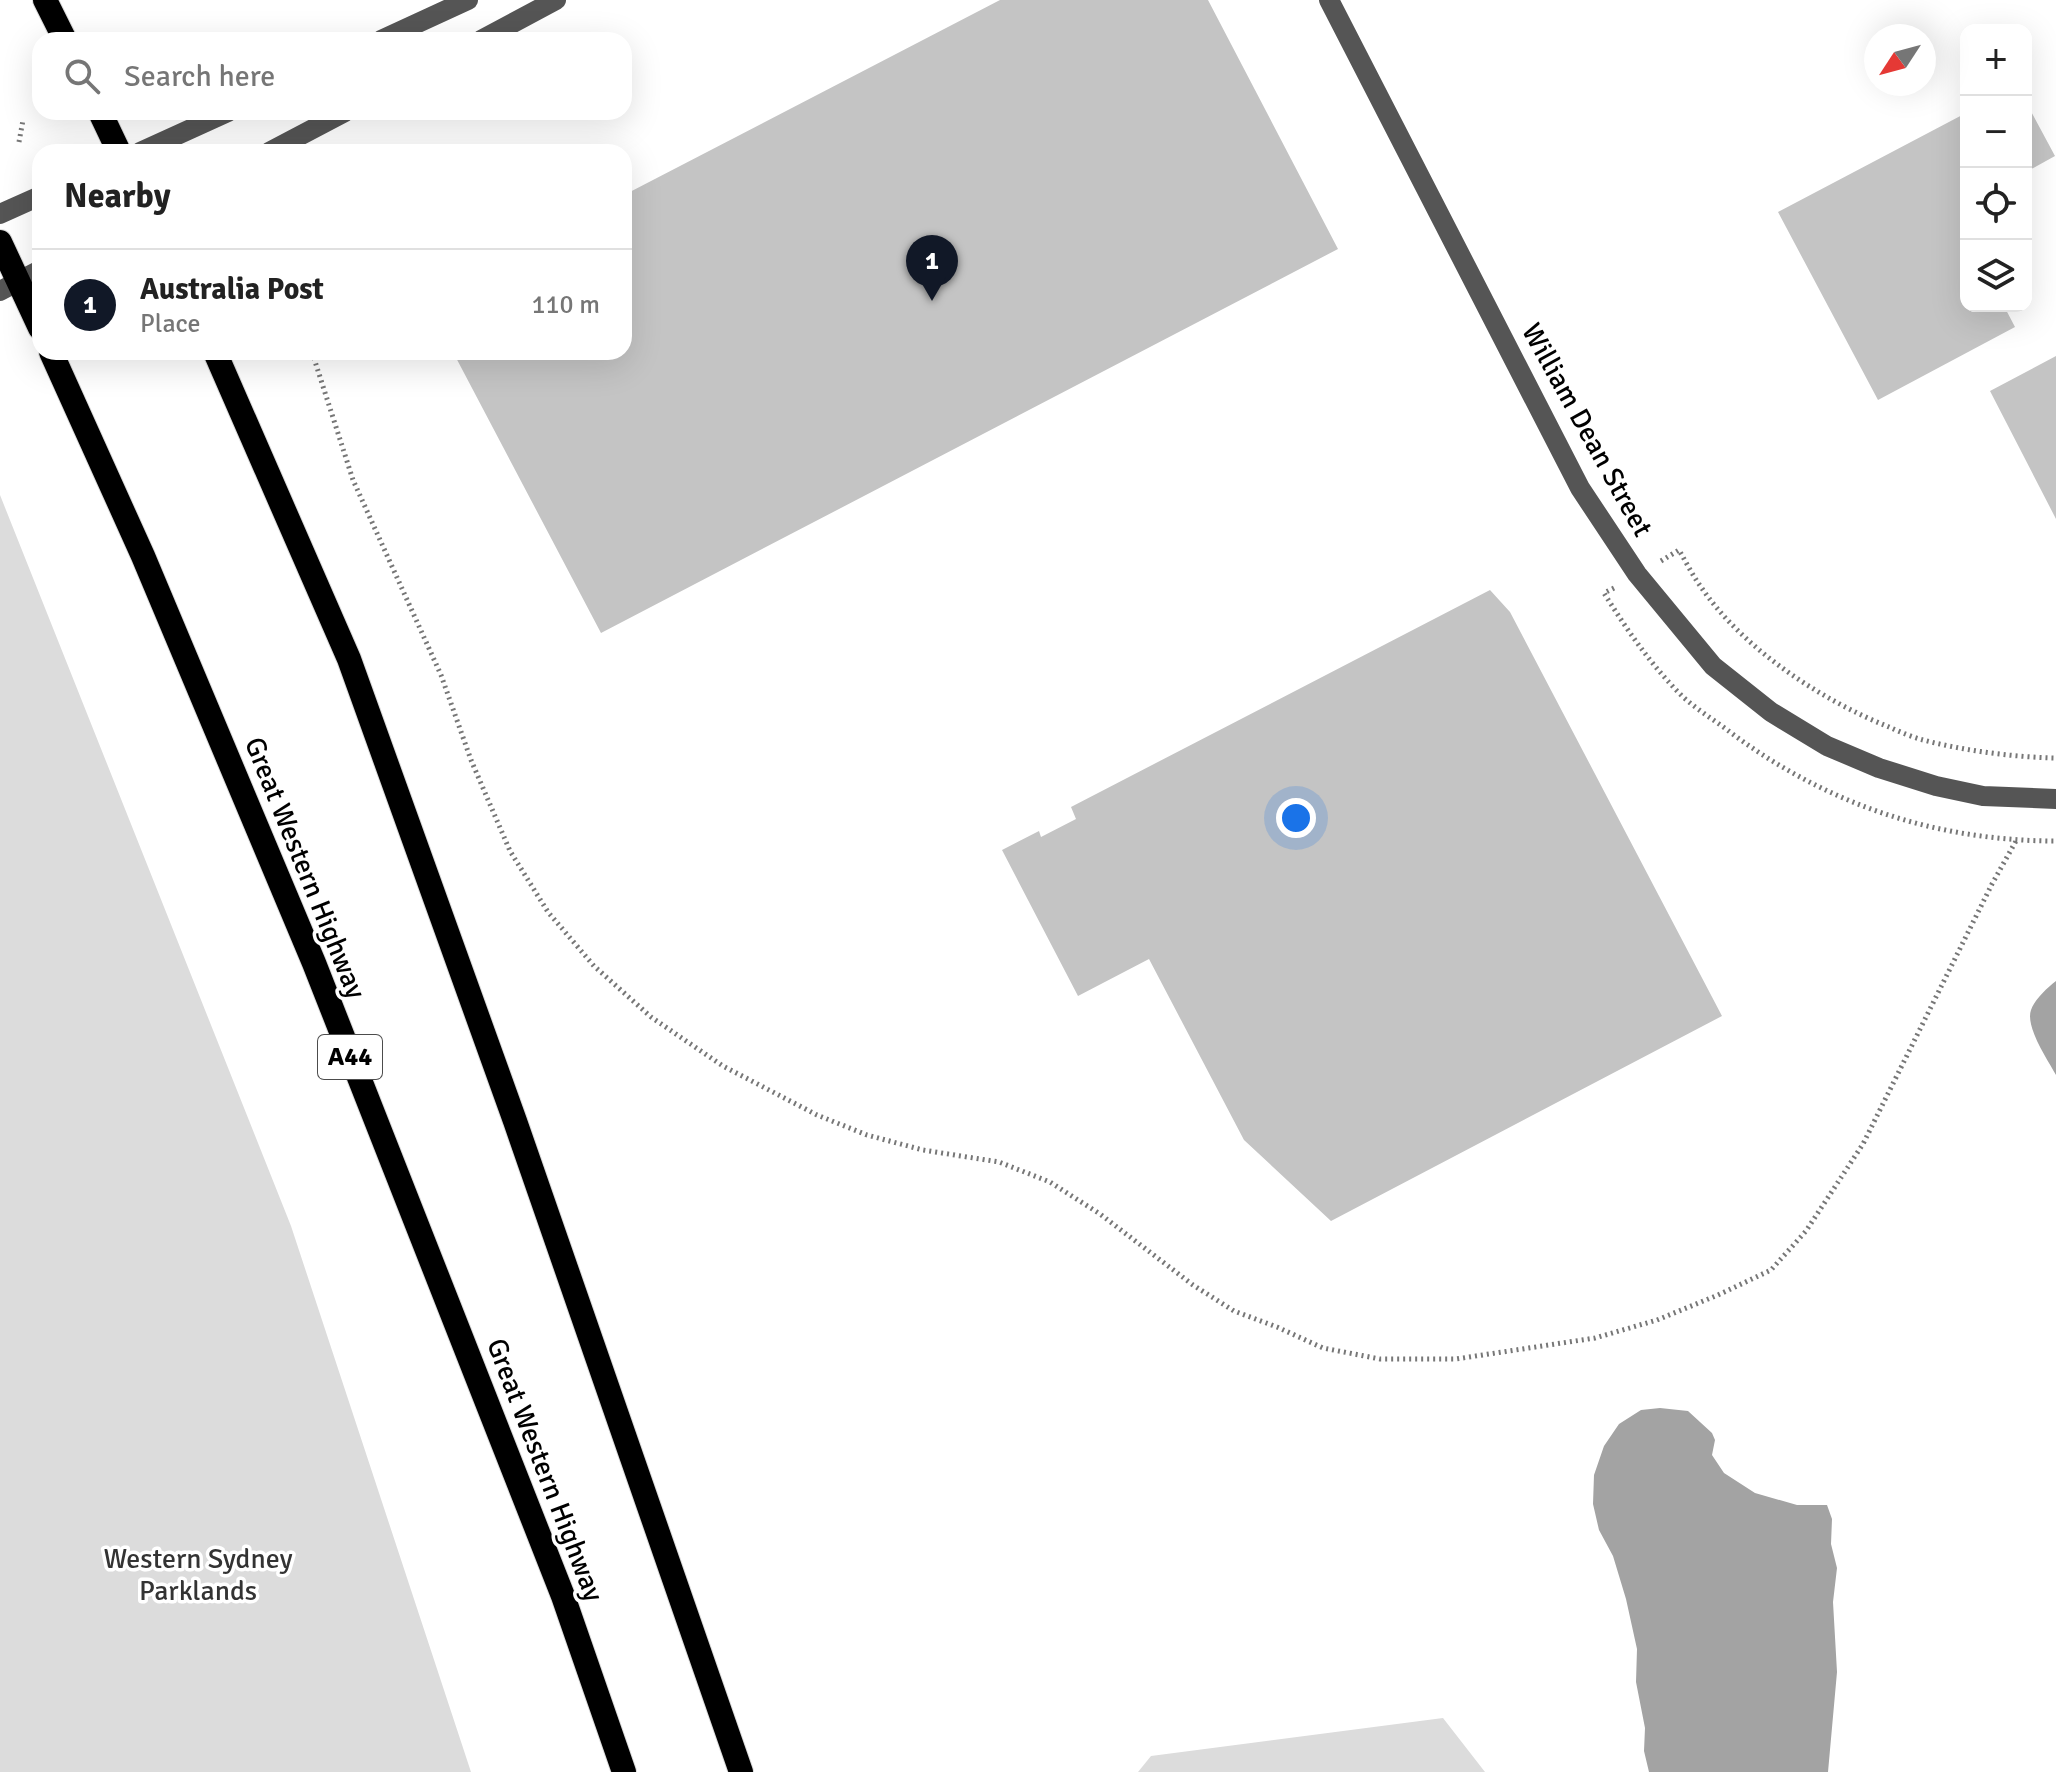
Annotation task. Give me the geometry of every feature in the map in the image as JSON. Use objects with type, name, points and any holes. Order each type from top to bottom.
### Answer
[{"type":"highway","points":[[45,0],[61,32]]},
{"type":"highway","points":[[104,120],[115,144]]},
{"type":"highway","points":[[0,242],[32,309]]},
{"type":"highway","name":"Great Western Highway","points":[[55,360],[143,556],[314,963],[563,1596],[624,1772]]},
{"type":"highway","points":[[218,360],[349,659],[510,1106],[741,1772]]},
{"type":"street","points":[[398,32],[468,0]]},
{"type":"street","points":[[496,32],[556,0]]},
{"type":"street","name":"William Dean Street","points":[[1329,0],[1580,488],[1637,574],[1713,666],[1771,712],[1827,746],[1879,768],[1936,786],[1983,796],[2056,799]]},
{"type":"street","points":[[158,144],[210,120]]},
{"type":"street","points":[[284,144],[330,120]]},
{"type":"street","points":[[0,214],[32,200]]},
{"type":"path","points":[[19,142],[23,120]]},
{"type":"path","points":[[315,360],[353,480],[441,675],[471,760],[510,851],[548,912],[594,966],[651,1017],[723,1066],[817,1115],[867,1135],[923,1150],[999,1162],[1050,1182],[1100,1214],[1193,1285],[1234,1311],[1323,1348],[1380,1359],[1456,1359],[1595,1338],[1657,1320],[1771,1270],[1806,1231],[1863,1144],[2016,841]]},
{"type":"path","points":[[1637,574],[1679,550],[1701,588],[1736,629],[1816,692],[1864,717],[1921,740],[1972,750],[2056,758]]},
{"type":"green space","name":"Western Sydney Parklands","points":[[0,495],[291,1226],[471,1772],[0,1772]]},
{"type":"green space","points":[[1443,1718],[1485,1772],[1138,1772],[1151,1756]]},
{"type":"shaded area","points":[[2056,981],[2056,1075],[2038,1043],[2030,1017],[2035,1002]]},
{"type":"shaded area","points":[[1660,1408],[1688,1411],[1712,1433],[1715,1440],[1712,1455],[1724,1473],[1755,1493],[1797,1505],[1827,1505],[1832,1519],[1831,1544],[1837,1568],[1833,1602],[1837,1672],[1828,1772],[1649,1772],[1636,1682],[1637,1649],[1613,1556],[1599,1530],[1593,1504],[1594,1475],[1604,1446],[1619,1424],[1641,1410]]},
{"type":"building","points":[[1000,0],[1208,0],[1338,249],[601,633],[457,360],[632,360],[632,191]]},
{"type":"building","points":[[2032,113],[2055,156],[2032,169]]},
{"type":"building","points":[[1960,116],[1960,312],[2007,312],[2015,327],[1878,400],[1778,212]]},
{"type":"building","points":[[2056,356],[2056,519],[1990,391]]},
{"type":"building","points":[[1490,590],[1510,612],[1722,1016],[1331,1221],[1244,1140],[1149,959],[1078,996],[1002,850],[1039,831],[1041,837],[1076,819],[1071,807]]},
{"type":"place","name":"Australia Post","points":[[932,301]]}]
